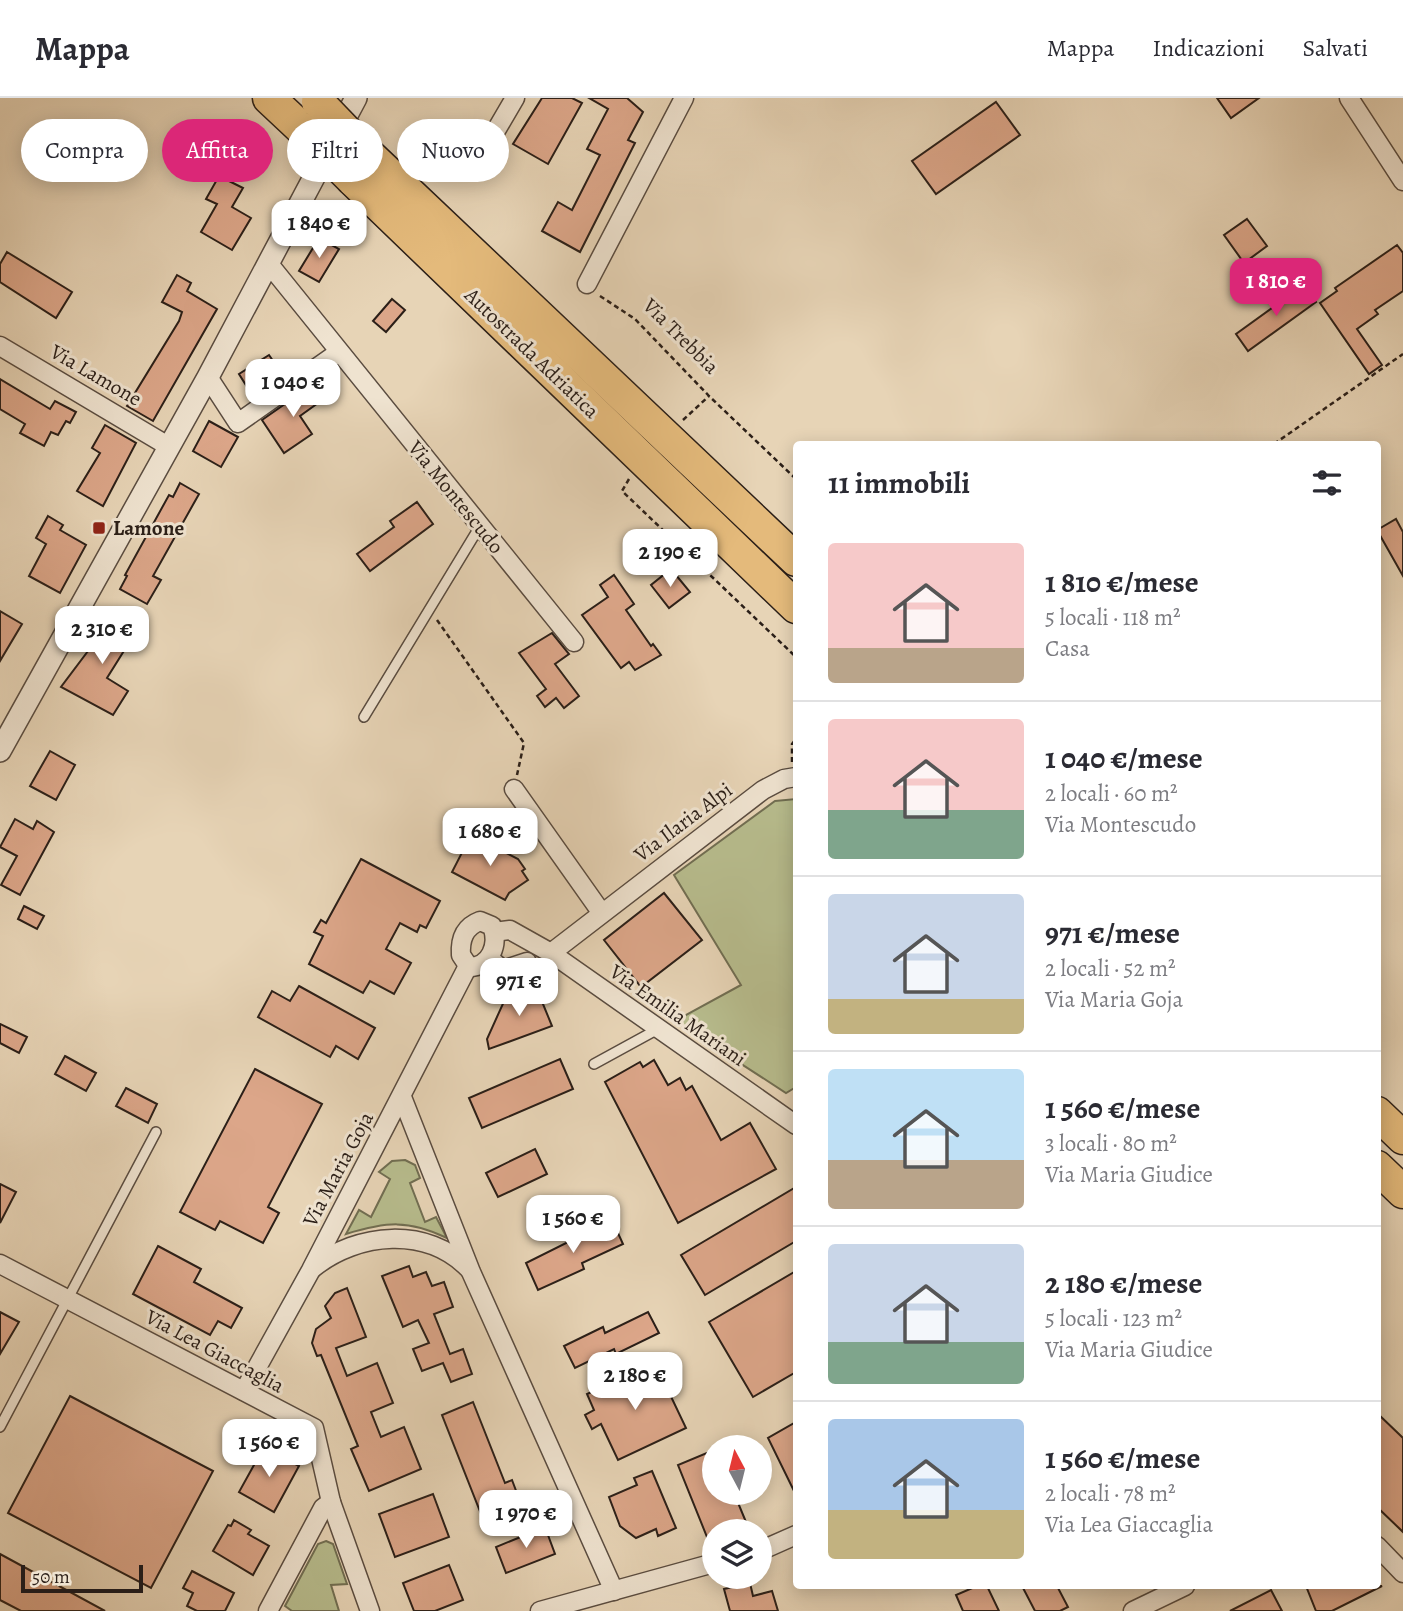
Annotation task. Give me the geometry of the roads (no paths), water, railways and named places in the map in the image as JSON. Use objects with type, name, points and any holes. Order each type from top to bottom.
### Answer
[{"type":"highway","name":"Autostrada Adriatica","points":[[269,98],[291,119]]},
{"type":"highway","name":"Autostrada Adriatica","points":[[316,100],[329,119]]},
{"type":"highway","name":"Autostrada Adriatica","points":[[375,182],[793,604]]},
{"type":"highway","name":"Autostrada Adriatica","points":[[377,182],[793,557]]},
{"type":"highway","points":[[1381,1117],[1403,1138]]},
{"type":"highway","points":[[1381,1171],[1403,1192]]},
{"type":"street","points":[[0,751],[208,377],[356,98]]},
{"type":"street","points":[[502,119],[514,98]]},
{"type":"street","points":[[587,284],[684,98]]},
{"type":"street","points":[[1349,98],[1403,181]]},
{"type":"street","name":"Via Montescudo","points":[[269,264],[574,642]]},
{"type":"street","name":"Via Lamone","points":[[0,346],[169,446]]},
{"type":"street","points":[[208,377],[238,423],[339,352]]},
{"type":"street","name":"Via Ilaria Alpi","points":[[551,953],[763,790],[784,779],[793,778]]},
{"type":"street","points":[[514,789],[601,912]]},
{"type":"street","points":[[487,922],[494,932],[493,950],[489,958],[476,967],[467,965],[460,955],[466,930],[474,923],[487,922]]},
{"type":"street","name":"Via Emilia Mariani","points":[[494,932],[510,930],[551,953],[793,1123]]},
{"type":"street","points":[[489,958],[503,970],[527,962]]},
{"type":"street","name":"Via Maria Goja","points":[[243,1391],[311,1270],[402,1097],[467,965]]},
{"type":"street","points":[[402,1097],[471,1272],[614,1591]]},
{"type":"street","points":[[311,1270],[330,1256],[358,1244],[397,1239],[419,1240],[437,1247],[471,1272]]},
{"type":"street","name":"Via Lea Giaccaglia","points":[[0,1264],[314,1428],[331,1502],[370,1611]]},
{"type":"street","points":[[268,1611],[323,1508],[331,1502]]},
{"type":"street","points":[[772,1546],[793,1536]]},
{"type":"street","points":[[1381,1550],[1403,1573]]},
{"type":"street","points":[[540,1611],[702,1566]]},
{"type":"street","points":[[1133,1611],[1179,1589]]},
{"type":"lane","points":[[364,717],[480,526]]},
{"type":"lane","points":[[594,1064],[658,1030]]},
{"type":"lane","points":[[0,1427],[156,1132]]},
{"type":"place","name":"Lamone","points":[[99,528]]}]
